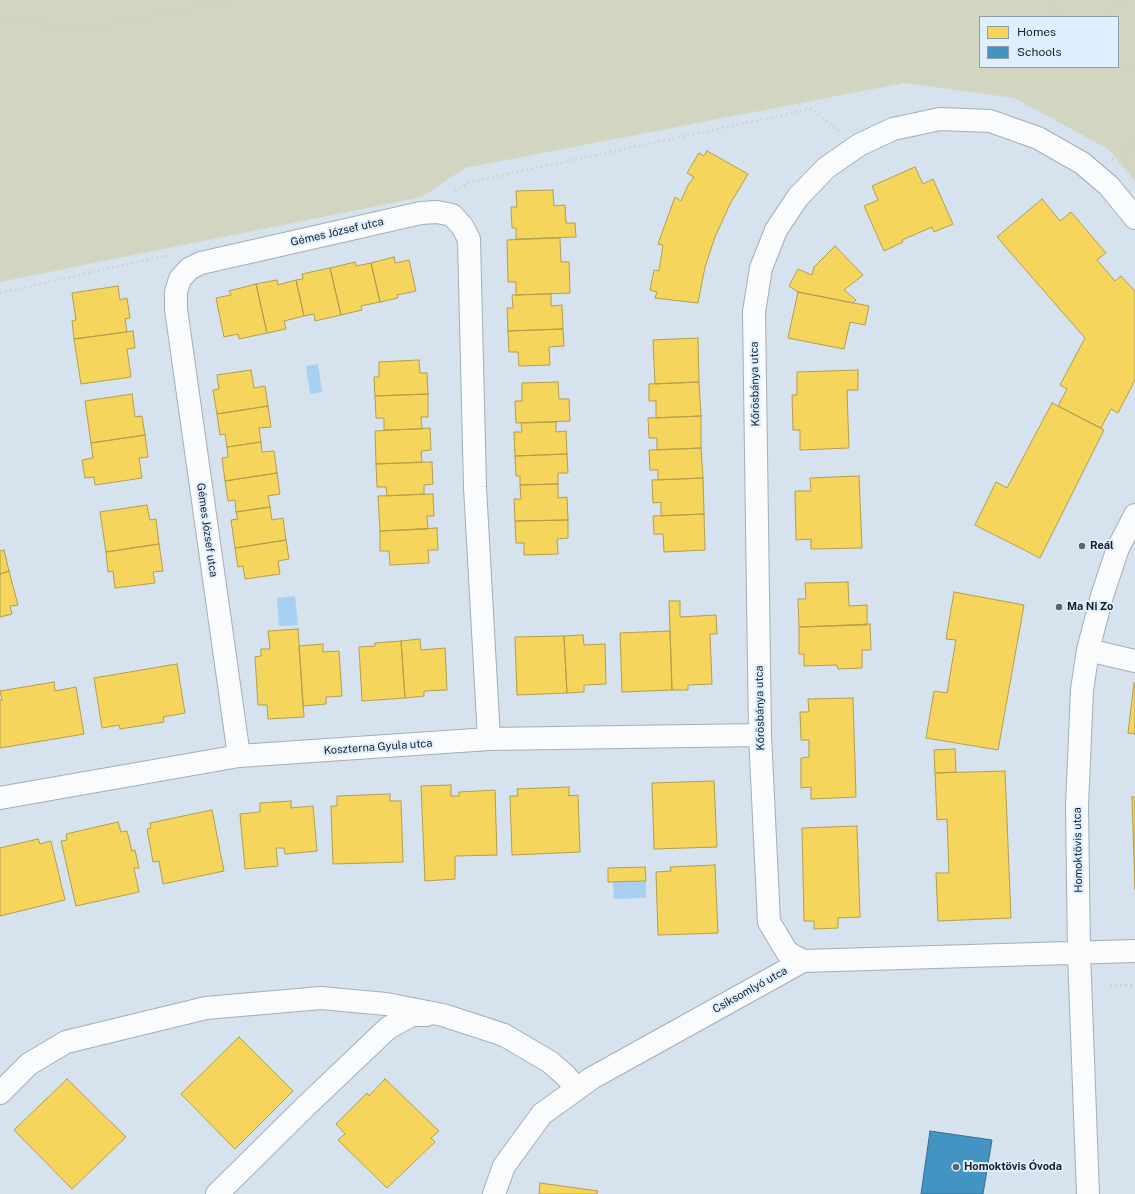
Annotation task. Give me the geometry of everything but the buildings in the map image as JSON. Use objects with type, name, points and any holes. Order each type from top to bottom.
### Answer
[{"type":"street","name":"Kőrösbánya utca","points":[[803,961],[787,952],[769,922],[760,735],[754,312],[761,268],[776,230],[798,197],[826,168],[859,145],[893,129],[940,119],[990,121],[1038,138],[1082,163],[1109,186],[1135,218]]},
{"type":"street","name":"Gémes József utca","points":[[239,756],[176,309],[176,292],[180,279],[189,269],[201,263],[421,213],[437,212],[452,215],[462,226],[469,239],[475,487],[489,739]]},
{"type":"street","name":"Homoktövis utca","points":[[1088,1194],[1079,953],[1077,806],[1082,690],[1088,650],[1102,596],[1118,548],[1135,515]]},
{"type":"street","points":[[1088,650],[1135,661]]},
{"type":"street","name":"Koszterna Gyula utca","points":[[0,798],[239,756],[489,739],[760,735]]},
{"type":"street","name":"Csíksomlyó utca","points":[[494,1194],[504,1166],[542,1114],[592,1078],[803,961],[1135,951]]},
{"type":"street","points":[[0,1093],[29,1064],[66,1042],[206,1008],[321,998],[386,1004],[443,1015],[504,1035],[550,1062],[566,1076],[577,1089]]},
{"type":"street","points":[[218,1194],[312,1100],[388,1028],[412,1015],[443,1015]]},
{"type":"path","points":[[0,18],[82,30],[228,0]]},
{"type":"path","points":[[1050,0],[1061,16]]},
{"type":"path","points":[[1102,16],[1122,0]]},
{"type":"path","points":[[1119,63],[1135,72]]},
{"type":"path","points":[[452,193],[470,182],[811,109],[859,145]]},
{"type":"path","points":[[0,293],[164,256],[201,263]]},
{"type":"path","points":[[1110,986],[1135,985]]},
{"type":"green space","points":[[0,0],[1135,0],[1135,181],[1108,149],[1014,98],[904,83],[465,168],[422,197],[0,282]]},
{"type":"water","points":[[318,364],[322,392],[310,394],[306,366]]},
{"type":"water","points":[[295,596],[298,625],[279,626],[277,598]]},
{"type":"water","points":[[646,881],[646,898],[614,899],[613,882]]},
{"type":"place","name":"Reál","points":[[1082,546]]},
{"type":"place","name":"Ma Ni Zo","points":[[1059,607]]},
{"type":"place","name":"Homoktövis Óvoda","points":[[956,1167]]}]
